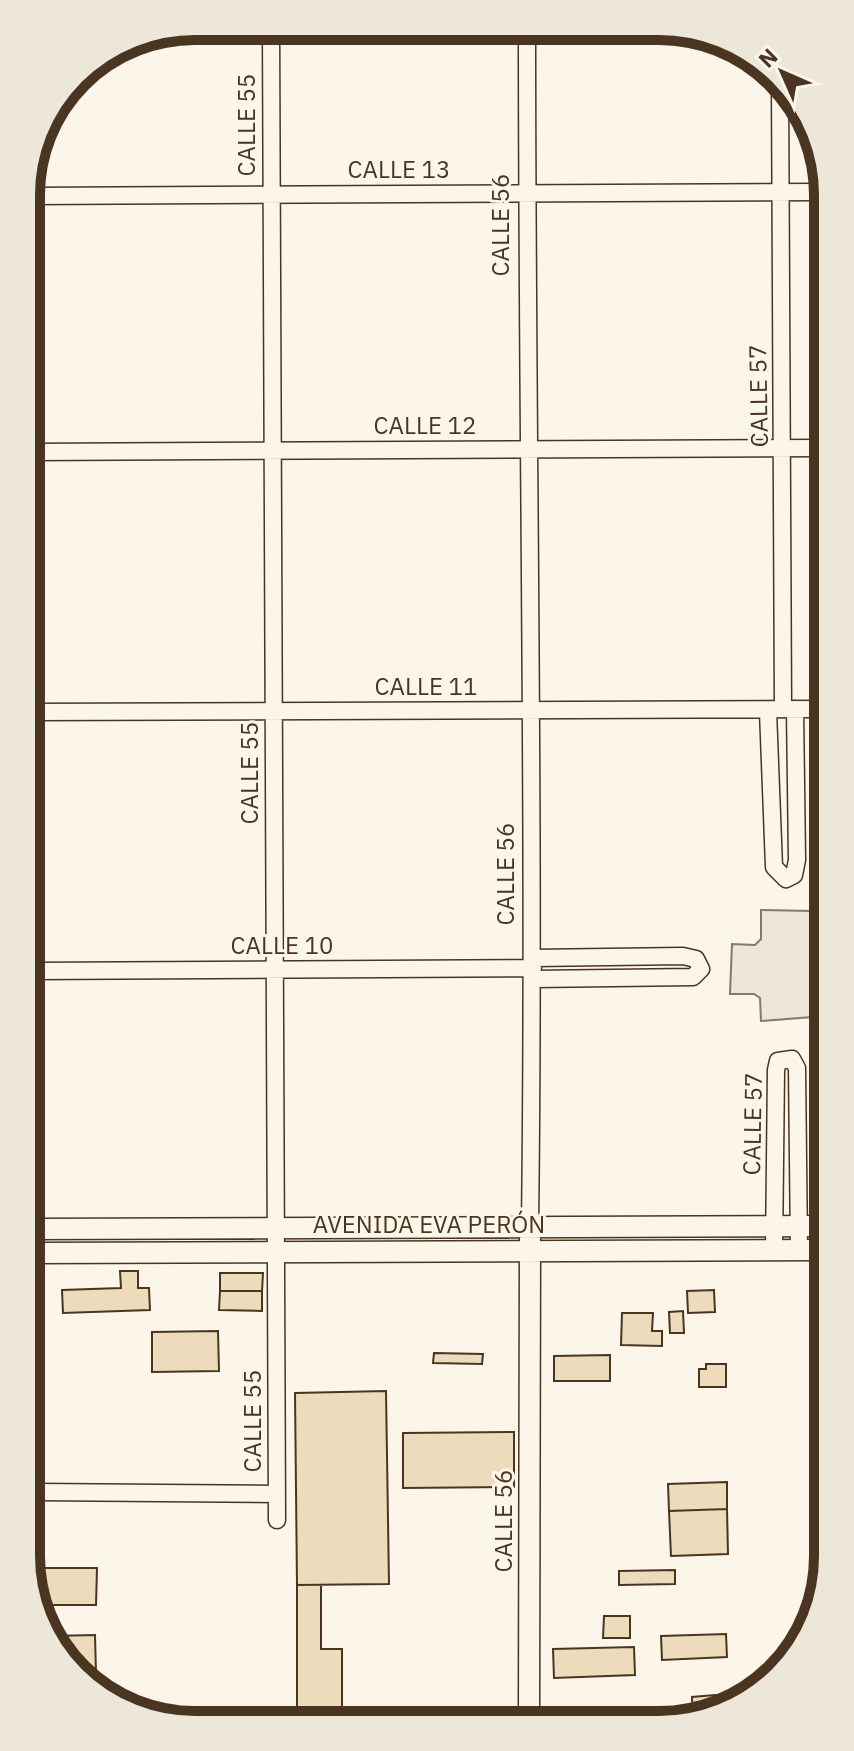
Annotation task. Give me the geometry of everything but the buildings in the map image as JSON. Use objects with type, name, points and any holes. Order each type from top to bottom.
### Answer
[{"type":"main road","name":"AVENIDA EVA PERÓN","points":[[40,1229],[814,1226]]},
{"type":"main road","name":"CALLE 56","points":[[529,1711],[530,1227]]},
{"type":"main road","name":"AVENIDA EVA PERÓN","points":[[40,1253],[814,1250]]},
{"type":"street","name":"CALLE 55","points":[[271,40],[277,1520]]},
{"type":"street","name":"CALLE 56","points":[[527,40],[527,450],[533,968],[530,1227]]},
{"type":"street","name":"CALLE 57","points":[[780,112],[782,710],[774,867],[786,879],[794,875],[797,860],[782,710]]},
{"type":"street","name":"CALLE 13","points":[[40,196],[814,192]]},
{"type":"street","name":"CALLE 12","points":[[40,452],[814,448]]},
{"type":"street","name":"CALLE 11","points":[[40,712],[814,709]]},
{"type":"street","name":"CALLE 10","points":[[40,971],[533,968],[693,977],[701,969],[696,959],[683,956],[533,968]]},
{"type":"street","name":"CALLE 57","points":[[774,1251],[776,1070],[778,1061],[792,1059],[797,1068],[799,1250]]},
{"type":"street","points":[[40,1492],[277,1494]]},
{"type":"shaded area","points":[[761,910],[813,911],[812,1017],[761,1021],[760,998],[754,994],[730,994],[732,944],[755,945],[761,939]]}]
